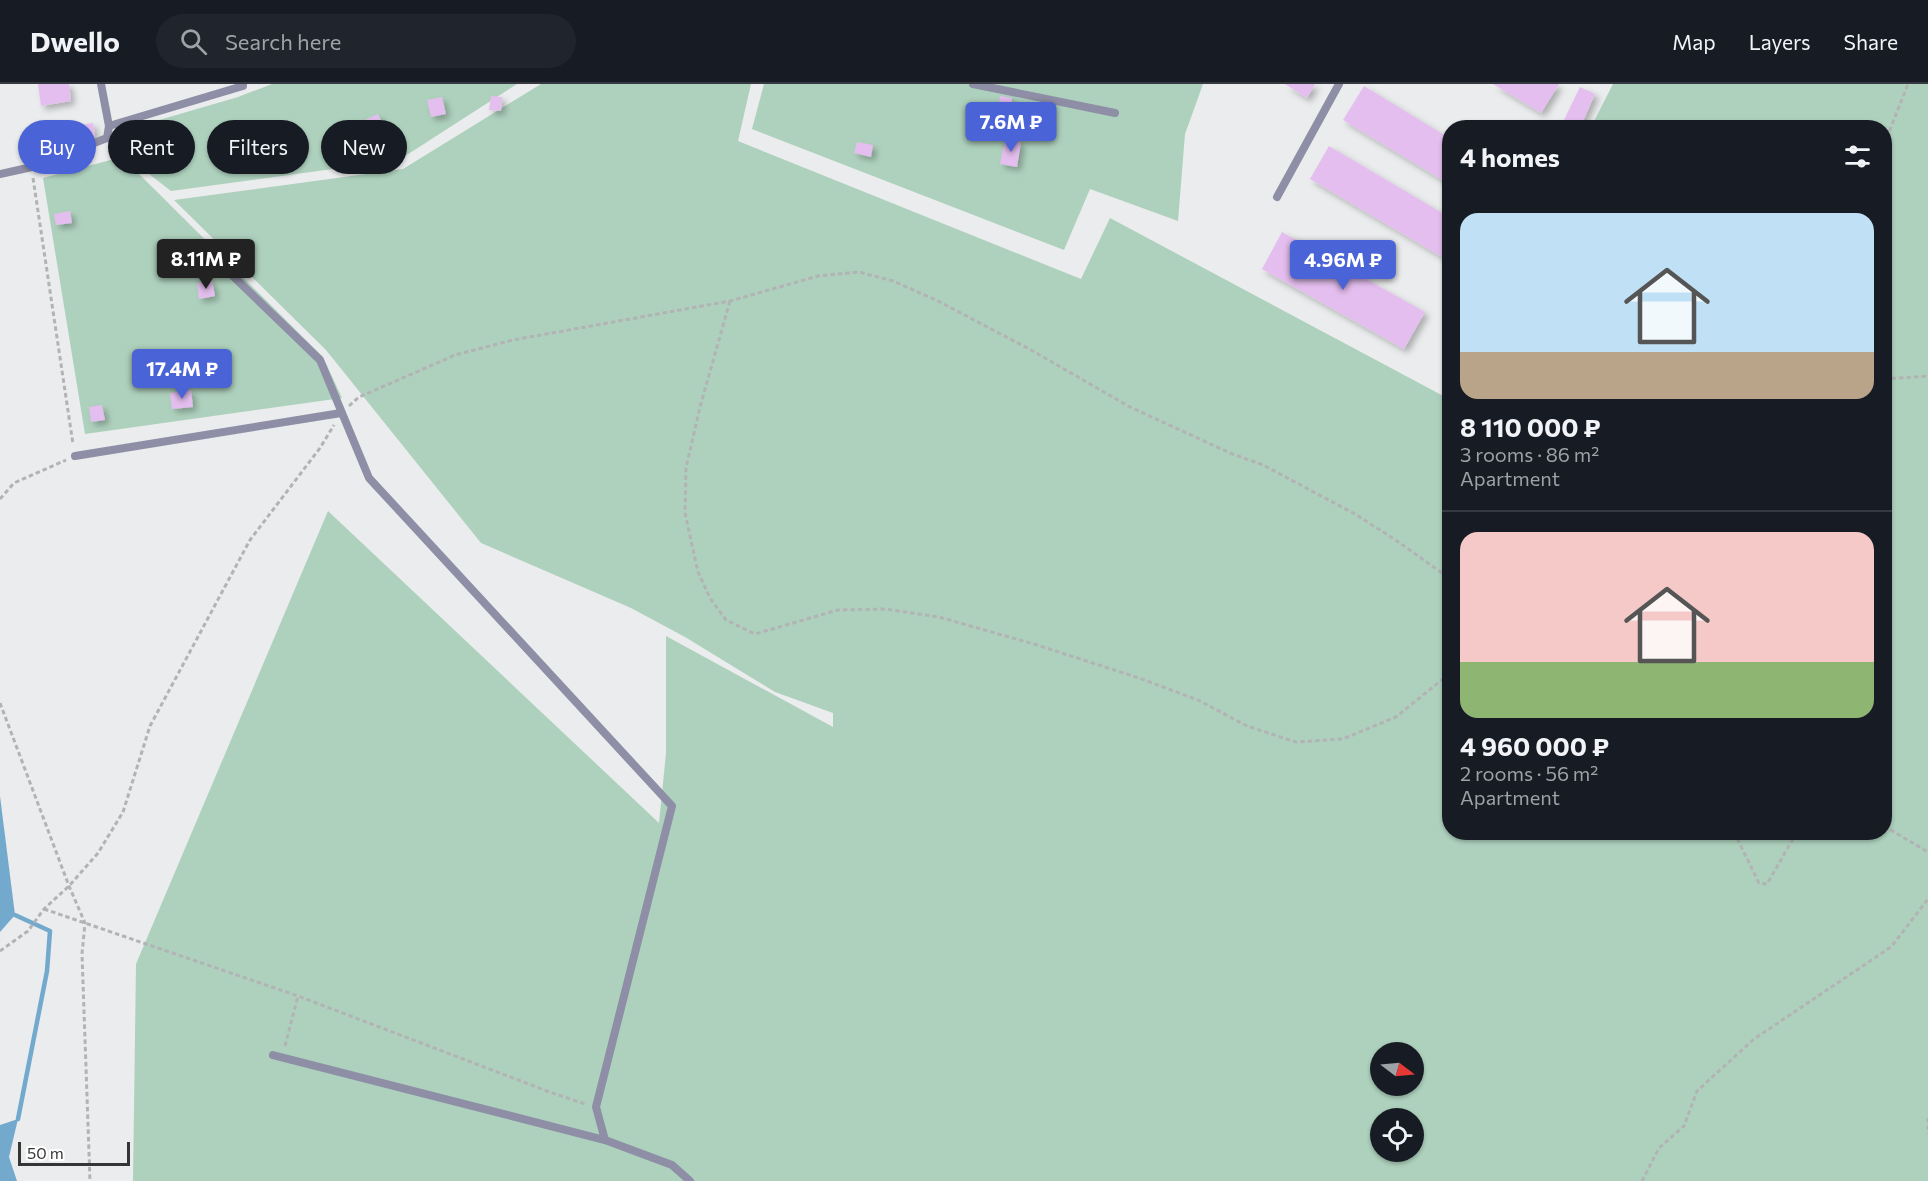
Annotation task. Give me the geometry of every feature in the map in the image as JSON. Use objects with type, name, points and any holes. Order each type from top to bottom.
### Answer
[{"type":"lane","points":[[101,84],[108,121]]},
{"type":"lane","points":[[973,84],[1114,113]]},
{"type":"lane","points":[[1277,197],[1339,84]]},
{"type":"lane","points":[[129,120],[245,85]]},
{"type":"lane","points":[[96,142],[107,138],[108,132]]},
{"type":"lane","points":[[0,174],[18,170]]},
{"type":"lane","points":[[208,252],[320,360],[369,478],[672,806],[596,1107],[605,1140]]},
{"type":"lane","points":[[75,456],[341,413]]},
{"type":"lane","points":[[273,1055],[605,1140],[672,1165],[690,1181]]},
{"type":"path","points":[[1892,125],[1908,84]]},
{"type":"path","points":[[0,499],[14,483],[75,456],[33,174]]},
{"type":"path","points":[[0,951],[28,931],[44,909],[69,886],[98,853],[123,812],[150,726],[250,540],[320,448],[341,413],[359,397],[455,355],[555,332],[730,301],[818,276],[859,272],[892,281],[965,315],[1128,406],[1230,453],[1263,465],[1355,514],[1442,573]]},
{"type":"path","points":[[730,301],[700,407],[686,468],[685,513],[698,572],[710,598],[726,620],[755,634],[838,610],[885,609],[939,617],[1037,645],[1139,678],[1198,700],[1247,726],[1296,742],[1343,739],[1396,717],[1442,680]]},
{"type":"path","points":[[1892,378],[1928,376]]},
{"type":"path","points":[[0,703],[85,923],[82,954],[90,1181]]},
{"type":"path","points":[[1892,831],[1928,852]]},
{"type":"path","points":[[1738,840],[1759,884],[1767,884],[1792,840]]},
{"type":"path","points":[[1642,1181],[1659,1148],[1684,1126],[1697,1091],[1754,1039],[1891,947],[1928,899]]},
{"type":"path","points":[[44,909],[298,996],[547,1092],[596,1107]]},
{"type":"path","points":[[282,1058],[298,996]]},
{"type":"path","points":[[1928,1118],[1928,1134]]},
{"type":"green space","points":[[272,84],[517,84],[407,155],[407,120],[321,120],[321,171],[309,172],[309,120],[207,120],[207,174],[296,174],[171,191],[149,174],[195,174],[195,120],[159,120],[238,97]]},
{"type":"green space","points":[[541,84],[751,84],[738,141],[1081,279],[1110,218],[1442,395],[1442,840],[1892,840],[1892,120],[1595,120],[1613,84],[1928,84],[1928,1181],[133,1181],[136,964],[328,511],[659,823],[666,753],[666,636],[833,727],[833,713],[775,692],[685,637],[631,608],[481,543],[326,350],[174,200],[366,174],[407,174],[407,167]]},
{"type":"green space","points":[[764,84],[1203,84],[1185,134],[1178,221],[1090,189],[1064,250],[752,129]]},
{"type":"green space","points":[[108,161],[108,174],[139,174],[323,357],[342,398],[85,434],[43,178],[58,174],[96,174],[96,164]]},
{"type":"water","points":[[0,796],[15,915],[0,932]]},
{"type":"water","points":[[18,1119],[9,1157],[17,1181],[0,1181],[0,1125]]},
{"type":"building","points":[[38,84],[69,84],[71,101],[41,106]]},
{"type":"building","points":[[1285,84],[1315,84],[1307,98]]},
{"type":"building","points":[[1493,84],[1559,84],[1541,113]]},
{"type":"building","points":[[1364,86],[1442,134],[1442,180],[1343,120]]},
{"type":"building","points":[[1580,87],[1595,94],[1584,120],[1564,120]]},
{"type":"building","points":[[491,96],[502,97],[501,111],[489,110]]},
{"type":"building","points":[[1000,96],[1012,98],[1011,108],[999,107]]},
{"type":"building","points":[[442,97],[446,114],[431,117],[427,100]]},
{"type":"building","points":[[378,114],[381,120],[365,120]]},
{"type":"building","points":[[1005,139],[1021,142],[1017,167],[1000,164]]},
{"type":"building","points":[[857,142],[873,145],[871,157],[854,153]]},
{"type":"building","points":[[1329,146],[1442,213],[1442,257],[1310,179]]},
{"type":"building","points":[[70,211],[72,223],[56,225],[54,214]]},
{"type":"building","points":[[1282,232],[1425,312],[1404,349],[1262,269]]},
{"type":"building","points":[[212,281],[215,296],[199,299],[197,283]]},
{"type":"building","points":[[191,390],[193,407],[172,409],[170,393]]},
{"type":"building","points":[[102,405],[105,420],[91,422],[89,407]]},
{"type":"waterway","points":[[15,915],[50,931],[47,971],[18,1119]]}]
